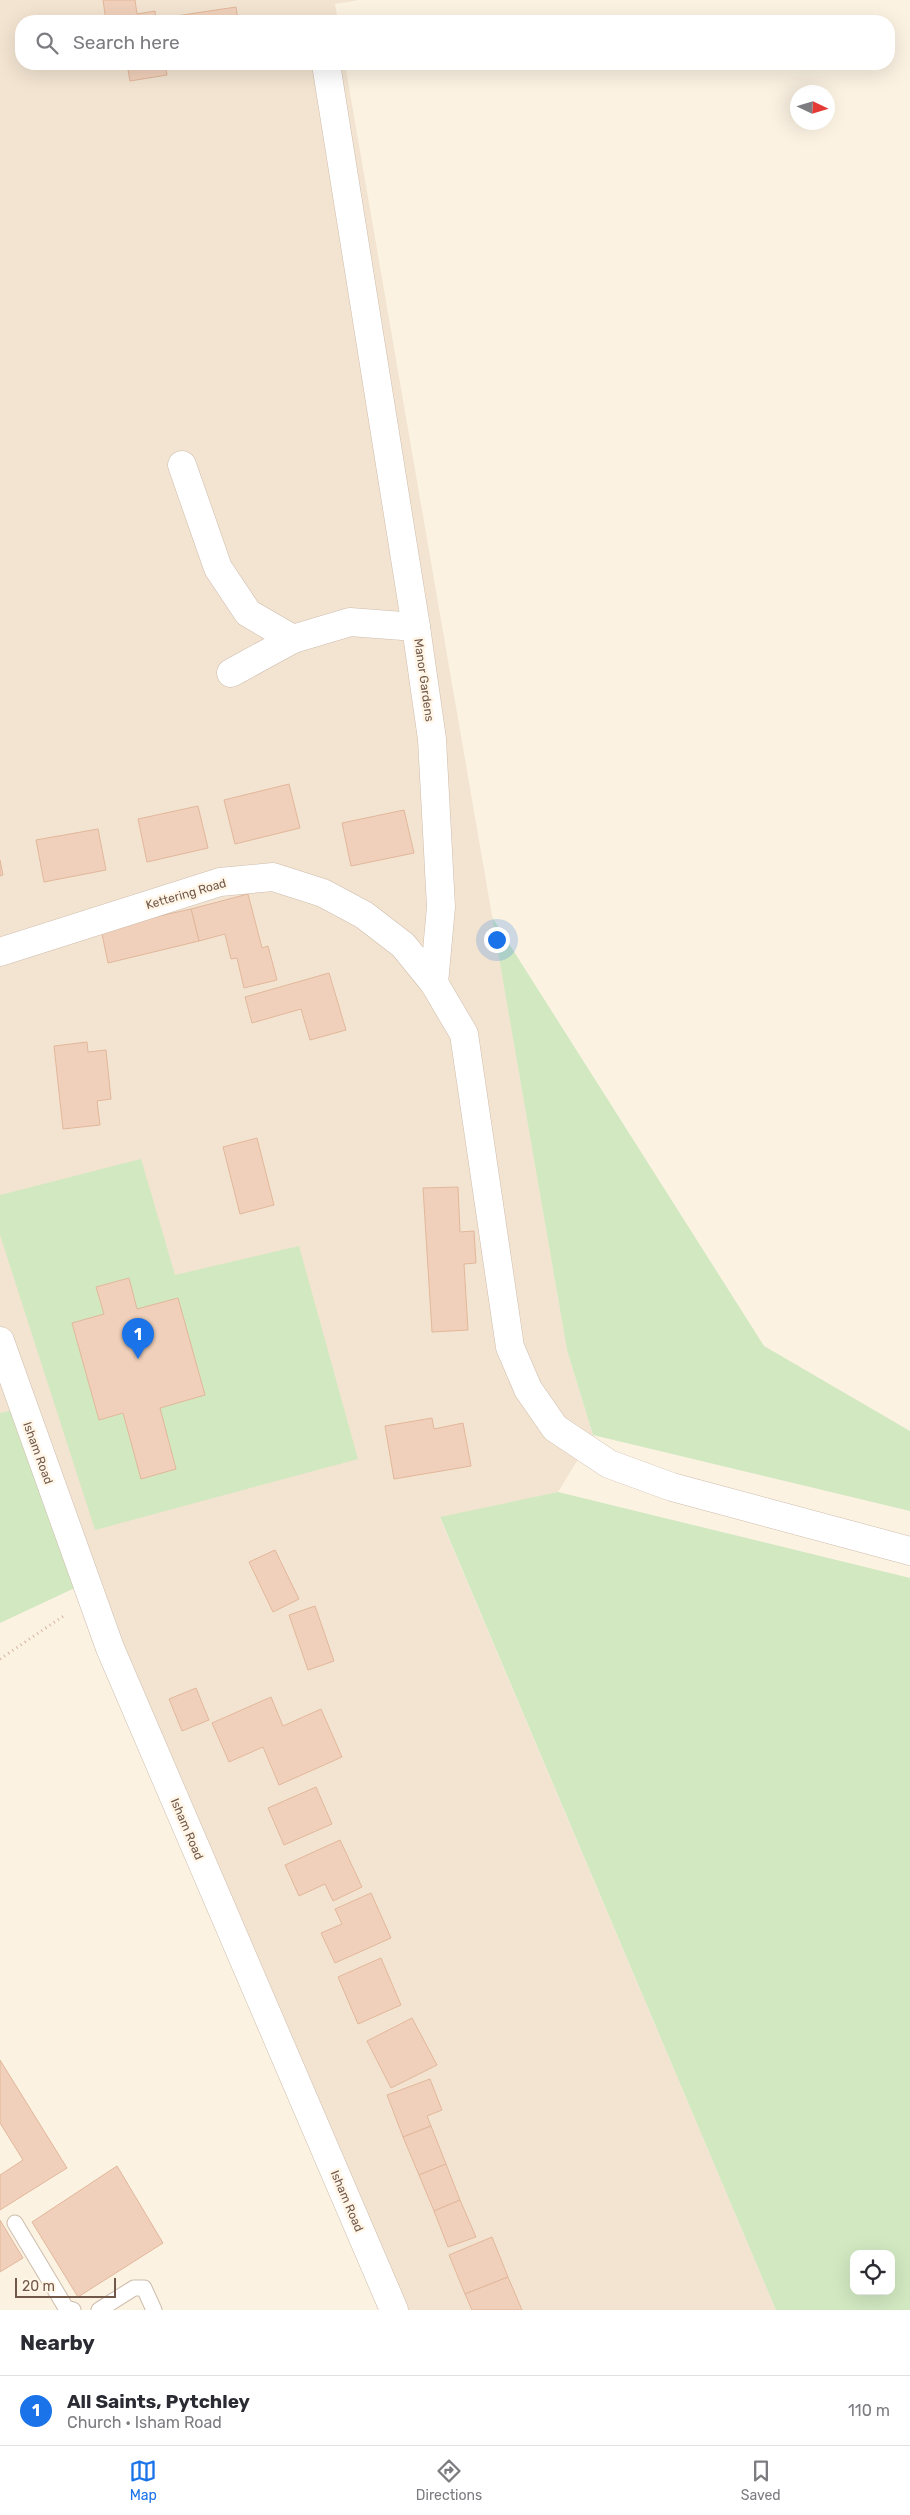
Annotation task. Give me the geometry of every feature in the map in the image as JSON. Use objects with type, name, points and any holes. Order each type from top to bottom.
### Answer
[{"type":"street","points":[[327,70],[416,627]]},
{"type":"street","points":[[182,465],[218,568],[248,613],[293,639]]},
{"type":"street","name":"Manor Gardens","points":[[231,673],[293,639],[350,622],[416,627],[432,739],[441,906],[434,983]]},
{"type":"street","name":"Kettering Road","points":[[0,952],[220,882],[272,878],[323,893],[364,915],[403,945],[434,983],[464,1034],[510,1347],[528,1389],[555,1428],[609,1464],[672,1487],[910,1551]]},
{"type":"street","name":"Isham Road","points":[[0,1341],[90,1598],[202,1865],[394,2310]]},
{"type":"lane","points":[[15,2223],[66,2308],[73,2310]]},
{"type":"lane","points":[[99,2310],[134,2288],[144,2288],[154,2310]]},
{"type":"path","points":[[0,1660],[90,1598]]},
{"type":"shaded area","points":[[0,0],[359,0],[335,4],[337,15],[15,15],[15,70],[346,70],[567,1350],[593,1435],[558,1492],[440,1518],[776,2310],[401,2310],[22,1408],[0,1413]]},
{"type":"green space","points":[[492,917],[764,1346],[910,1431],[910,1511],[593,1435],[567,1350]]},
{"type":"green space","points":[[141,1159],[175,1275],[299,1246],[358,1459],[95,1530],[0,1235],[0,1195]]},
{"type":"green space","points":[[22,1408],[79,1586],[0,1623],[0,1413]]},
{"type":"green space","points":[[558,1492],[910,1578],[910,2310],[776,2310],[440,1517]]},
{"type":"building","points":[[103,0],[135,0],[137,14],[155,11],[156,15],[105,15]]},
{"type":"building","points":[[236,7],[237,15],[183,15]]},
{"type":"building","points":[[128,70],[166,70],[167,75],[130,81]]},
{"type":"building","points":[[289,784],[300,828],[235,844],[224,800]]},
{"type":"building","points":[[198,806],[208,848],[147,862],[138,819]]},
{"type":"building","points":[[404,810],[414,853],[351,866],[342,823]]},
{"type":"building","points":[[98,829],[106,870],[44,882],[36,840]]},
{"type":"building","points":[[0,860],[3,875],[0,876]]},
{"type":"building","points":[[248,894],[262,948],[268,946],[277,980],[244,988],[237,958],[231,959],[225,934],[199,941],[191,909]]},
{"type":"building","points":[[191,909],[199,941],[108,963],[101,929]]},
{"type":"building","points":[[329,973],[346,1030],[310,1040],[301,1009],[252,1023],[245,997]]},
{"type":"building","points":[[87,1042],[88,1052],[106,1050],[111,1099],[97,1101],[100,1125],[63,1129],[54,1046]]},
{"type":"building","points":[[257,1138],[274,1205],[240,1214],[223,1147]]},
{"type":"building","points":[[458,1187],[460,1232],[474,1231],[476,1263],[464,1264],[468,1330],[432,1332],[423,1188]]},
{"type":"building","points":[[129,1278],[137,1309],[178,1298],[205,1395],[160,1408],[176,1469],[141,1479],[123,1413],[99,1420],[72,1323],[104,1314],[96,1287]]},
{"type":"building","points":[[432,1418],[434,1429],[463,1423],[471,1466],[394,1479],[385,1426]]},
{"type":"building","points":[[275,1550],[299,1599],[273,1612],[249,1562]]},
{"type":"building","points":[[315,1606],[334,1661],[308,1670],[289,1615]]},
{"type":"building","points":[[196,1688],[209,1720],[182,1731],[169,1699]]},
{"type":"building","points":[[271,1697],[283,1726],[321,1709],[342,1757],[279,1785],[263,1747],[229,1762],[212,1723]]},
{"type":"building","points":[[316,1787],[332,1824],[284,1845],[268,1808]]},
{"type":"building","points":[[340,1840],[362,1887],[333,1901],[325,1884],[299,1896],[285,1865]]},
{"type":"building","points":[[371,1893],[391,1938],[335,1963],[321,1933],[342,1924],[335,1909]]},
{"type":"building","points":[[381,1958],[401,2005],[358,2024],[338,1977]]},
{"type":"building","points":[[412,2018],[437,2065],[391,2088],[367,2041]]},
{"type":"building","points":[[0,2060],[67,2168],[0,2210],[0,2175],[23,2160],[0,2123]]},
{"type":"building","points":[[430,2079],[442,2110],[427,2116],[431,2126],[403,2137],[387,2095]]},
{"type":"building","points":[[431,2126],[446,2164],[419,2175],[403,2137]]},
{"type":"building","points":[[446,2164],[460,2200],[434,2211],[419,2175]]},
{"type":"building","points":[[117,2166],[163,2243],[78,2297],[32,2222]]},
{"type":"building","points":[[460,2200],[476,2237],[448,2247],[434,2211]]},
{"type":"building","points":[[0,2220],[23,2258],[0,2272]]},
{"type":"building","points":[[492,2237],[508,2277],[465,2294],[449,2255]]},
{"type":"building","points":[[508,2277],[522,2310],[472,2310],[465,2294]]},
{"type":"place","name":"All Saints, Pytchley","points":[[138,1359]]}]
